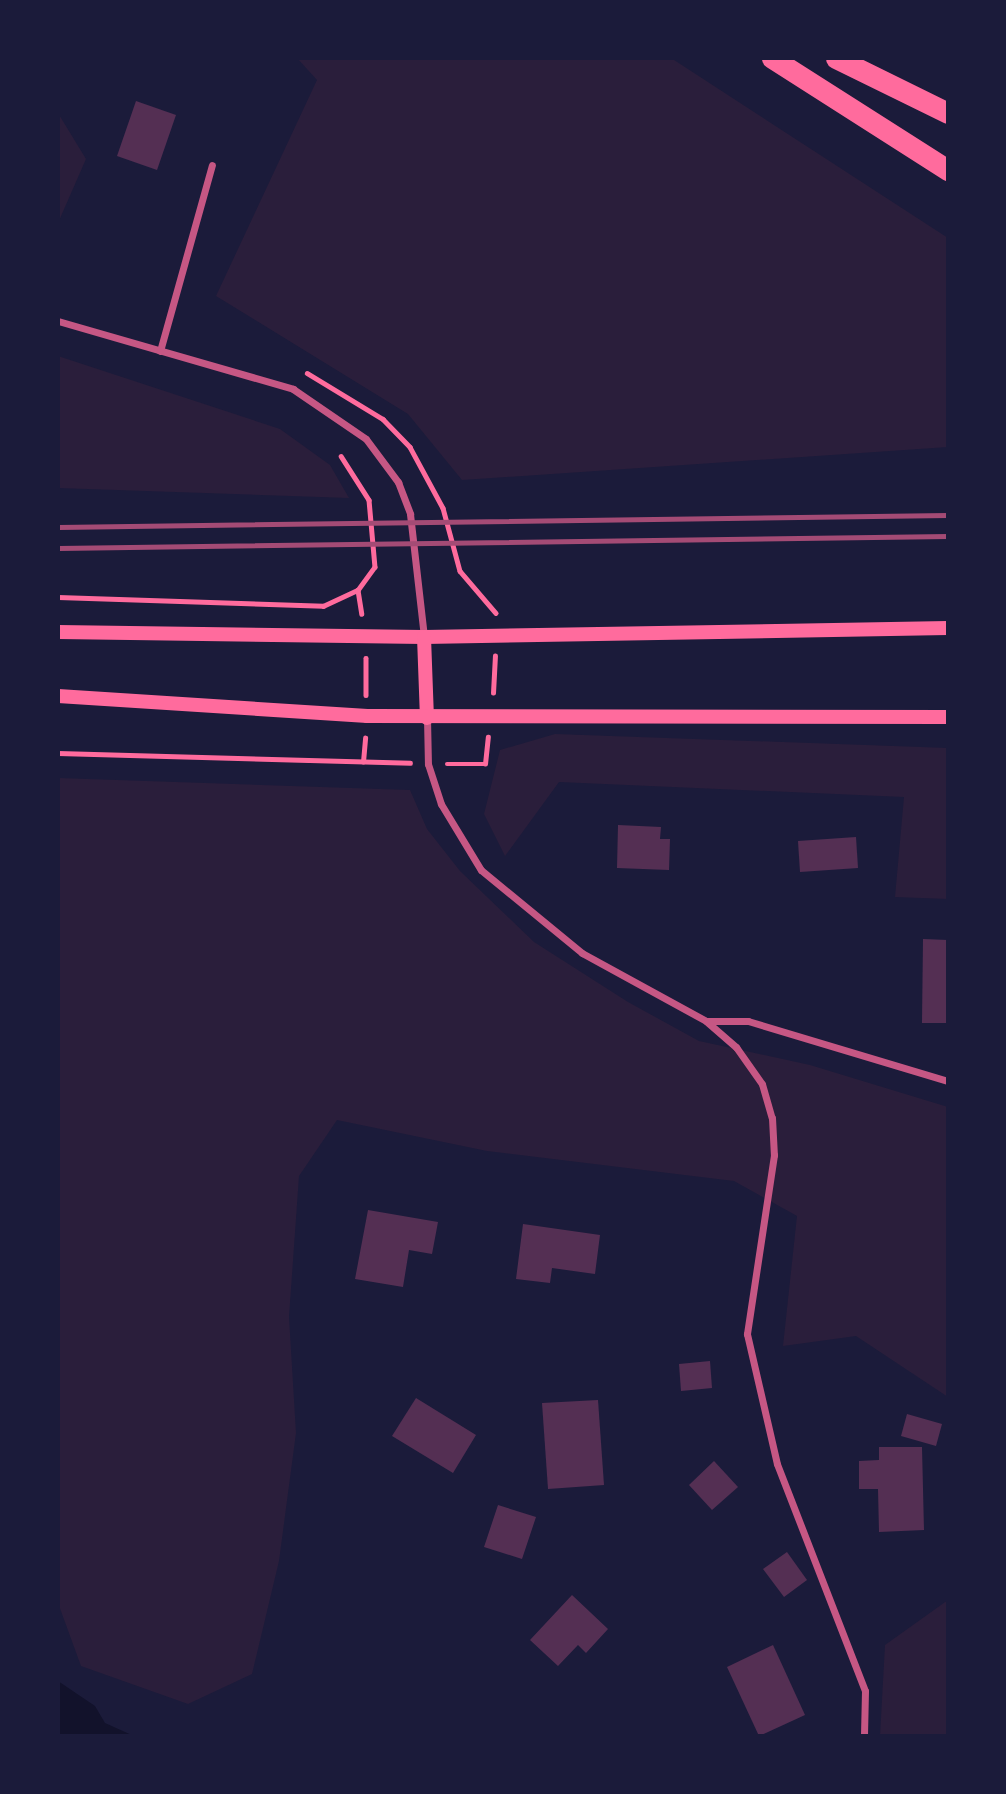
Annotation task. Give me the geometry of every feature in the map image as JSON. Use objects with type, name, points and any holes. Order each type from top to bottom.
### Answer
[{"type":"highway","points":[[772,58],[948,170]]},
{"type":"highway","points":[[836,58],[948,113]]},
{"type":"main road","points":[[58,632],[425,636],[948,628]]},
{"type":"main road","points":[[425,636],[427,718]]},
{"type":"main road","points":[[58,696],[427,718],[948,717]]},
{"type":"street","points":[[160,351],[212,165]]},
{"type":"street","points":[[58,321],[293,390],[366,439],[398,482],[410,514],[421,586],[425,636]]},
{"type":"street","points":[[427,718],[428,764],[456,836],[481,870],[582,953],[706,1021],[736,1046],[762,1084],[772,1118],[774,1155],[747,1334],[776,1464],[865,1691],[864,1736]]},
{"type":"street","points":[[706,1021],[748,1021],[948,1081]]},
{"type":"path","points":[[58,753],[485,764],[497,635],[496,608],[480,597],[458,563],[427,472],[383,419]]},
{"type":"path","points":[[341,456],[369,500],[376,567],[359,590]]},
{"type":"shaded area","points":[[297,58],[671,58],[948,238],[948,447],[462,480],[408,414],[216,296],[317,80]]},
{"type":"shaded area","points":[[58,113],[86,159],[58,223]]},
{"type":"shaded area","points":[[58,356],[280,429],[330,465],[349,498],[58,488]]},
{"type":"shaded area","points":[[555,734],[948,748],[948,899],[895,897],[904,797],[559,782],[505,856],[484,814],[500,750]]},
{"type":"shaded area","points":[[58,778],[410,790],[427,829],[460,871],[534,942],[628,1002],[699,1041],[810,1065],[948,1107],[948,1397],[856,1336],[783,1346],[797,1216],[734,1181],[487,1151],[337,1120],[299,1176],[289,1317],[296,1433],[279,1561],[252,1674],[188,1704],[81,1666],[58,1603]]},
{"type":"shaded area","points":[[948,1600],[948,1736],[880,1736],[885,1645]]},
{"type":"shaded area","points":[[58,1681],[95,1706],[105,1723],[134,1736],[58,1736]]},
{"type":"building","points":[[136,101],[176,115],[157,170],[117,156]]},
{"type":"building","points":[[618,825],[661,827],[660,839],[670,839],[669,870],[617,868]]},
{"type":"building","points":[[856,837],[858,868],[800,872],[798,841]]},
{"type":"building","points":[[923,939],[948,940],[948,1023],[922,1023]]},
{"type":"building","points":[[368,1210],[438,1222],[432,1254],[409,1250],[403,1287],[355,1279]]},
{"type":"building","points":[[523,1224],[600,1235],[595,1274],[552,1268],[550,1283],[516,1279]]},
{"type":"building","points":[[710,1361],[712,1388],[681,1391],[679,1364]]},
{"type":"building","points":[[416,1398],[476,1435],[453,1473],[392,1436]]},
{"type":"building","points":[[598,1400],[604,1485],[548,1489],[542,1403]]},
{"type":"building","points":[[907,1414],[942,1424],[936,1446],[901,1436]]},
{"type":"building","points":[[879,1447],[922,1447],[924,1530],[879,1532],[878,1489],[859,1489],[859,1461],[879,1460]]},
{"type":"building","points":[[714,1461],[738,1487],[712,1510],[689,1485]]},
{"type":"building","points":[[498,1505],[536,1517],[522,1559],[484,1547]]},
{"type":"building","points":[[787,1552],[807,1580],[784,1597],[763,1569]]},
{"type":"building","points":[[572,1595],[608,1629],[586,1653],[578,1645],[558,1666],[530,1640]]},
{"type":"building","points":[[773,1645],[805,1715],[759,1736],[727,1667]]},
{"type":"railway","points":[[58,527],[948,515]]},
{"type":"railway","points":[[58,548],[948,536]]}]
